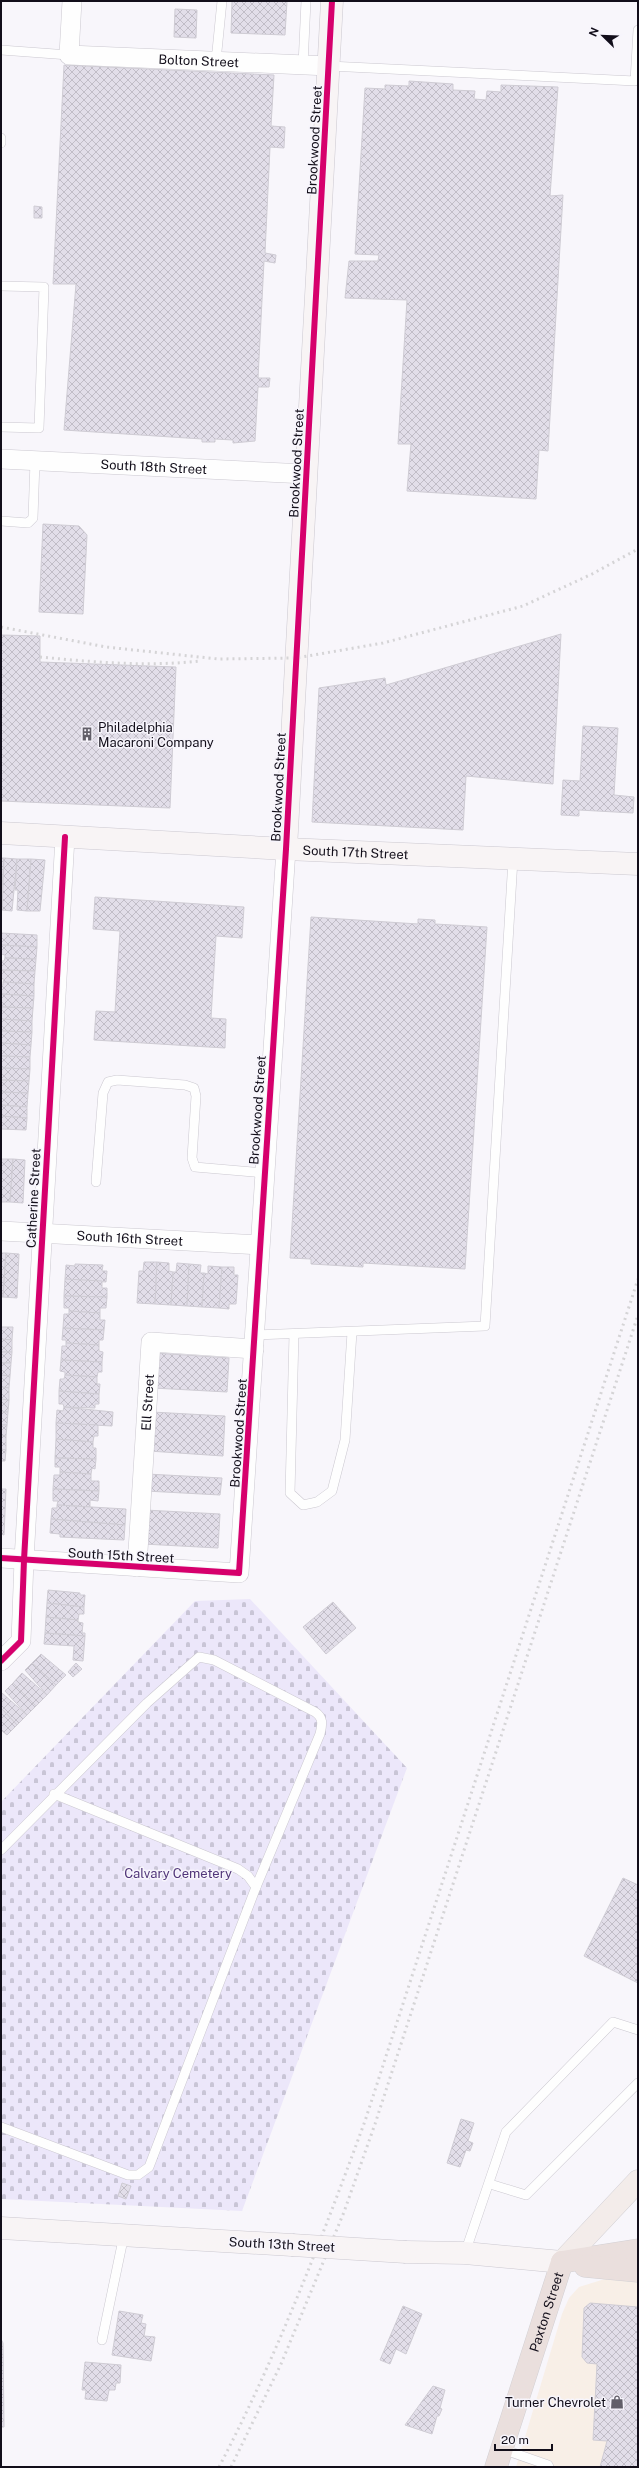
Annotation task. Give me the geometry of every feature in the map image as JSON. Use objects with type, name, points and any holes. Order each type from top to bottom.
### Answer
[{"type":"highway","name":"South 13th Street","points":[[562,2262],[638,2250]]},
{"type":"highway","name":"South 13th Street","points":[[562,2262],[638,2271]]},
{"type":"highway","name":"Paxton Street","points":[[498,2458],[562,2262]]},
{"type":"main road","name":"Brookwood Street","points":[[286,849],[332,1]]},
{"type":"main road","name":"South 17th Street","points":[[1,833],[286,849],[638,864]]},
{"type":"main road","name":"Paxton Street","points":[[562,2262],[638,2181]]},
{"type":"main road","name":"South 13th Street","points":[[1,2228],[406,2252],[465,2253],[562,2262]]},
{"type":"street","points":[[69,55],[72,1]]},
{"type":"street","name":"Bolton Street","points":[[69,55],[329,66]]},
{"type":"street","name":"South 18th Street","points":[[1,459],[306,474]]},
{"type":"street","name":"Catherine Street","points":[[1,1661],[21,1641],[24,1560],[64,837]]},
{"type":"street","name":"Brookwood Street","points":[[239,1573],[255,1342],[259,1245],[286,849]]},
{"type":"street","name":"South 16th Street","points":[[1,1231],[259,1245]]},
{"type":"street","name":"Ell Street","points":[[137,1567],[151,1342],[255,1342]]},
{"type":"street","name":"South 15th Street","points":[[1,1558],[239,1573]]},
{"type":"lane","points":[[216,61],[222,1]]},
{"type":"lane","points":[[303,65],[306,1]]},
{"type":"lane","points":[[329,66],[635,81],[638,30]]},
{"type":"lane","points":[[1,50],[69,55]]},
{"type":"lane","points":[[1,138],[1,143]]},
{"type":"lane","points":[[1,286],[44,287],[39,428],[1,427]]},
{"type":"lane","points":[[1,521],[28,523],[33,518],[35,461]]},
{"type":"lane","points":[[255,1342],[294,1334],[485,1326],[513,859]]},
{"type":"lane","points":[[96,1182],[103,1093],[108,1082],[117,1080],[185,1085],[194,1088],[196,1096],[192,1158],[195,1167],[264,1173]]},
{"type":"lane","points":[[294,1334],[290,1493],[303,1505],[317,1502],[332,1491],[345,1440],[352,1332]]},
{"type":"lane","points":[[1,1850],[54,1794],[193,1661],[202,1657],[214,1660],[315,1712],[322,1722],[320,1734],[256,1887],[154,2157],[146,2171],[138,2175],[128,2175],[1,2126]]},
{"type":"lane","points":[[54,1794],[238,1869],[248,1876],[256,1887]]},
{"type":"lane","points":[[465,2253],[490,2184],[506,2132],[613,2022],[638,2030]]},
{"type":"lane","points":[[490,2184],[526,2195],[638,2083]]},
{"type":"lane","points":[[102,2340],[124,2235]]},
{"type":"lane","points":[[498,2458],[548,2465],[549,2467]]},
{"type":"shaded area","points":[[608,2278],[638,2280],[638,2467],[516,2467],[562,2314],[569,2298],[579,2287]]},
{"type":"green space","name":"Calvary Cemetery","points":[[250,1599],[407,1768],[242,2211],[1,2199],[1,1802],[195,1601]]},
{"type":"building","points":[[232,1],[287,1],[285,35],[231,33]]},
{"type":"building","points":[[175,9],[197,10],[196,38],[174,37]]},
{"type":"building","points":[[64,65],[274,75],[271,126],[285,127],[284,148],[270,147],[265,253],[276,255],[275,263],[264,261],[258,378],[270,378],[269,387],[258,387],[255,441],[233,443],[233,440],[215,439],[215,442],[202,442],[202,439],[64,430],[76,284],[53,284]]},
{"type":"building","points":[[409,81],[453,84],[453,90],[475,91],[474,99],[486,100],[487,91],[501,92],[501,85],[558,87],[550,196],[563,195],[548,451],[539,450],[536,499],[407,491],[411,444],[398,444],[407,300],[345,298],[349,261],[378,261],[379,255],[355,254],[365,88],[385,89],[385,85],[409,86]]},
{"type":"building","points":[[34,206],[42,207],[42,218],[34,218]]},
{"type":"building","points":[[43,524],[79,526],[87,535],[83,614],[39,612]]},
{"type":"building","points":[[561,634],[553,784],[466,776],[463,830],[312,822],[319,688],[385,678],[386,685]]},
{"type":"building","name":"Philadelphia Macaroni Company","points":[[1,635],[40,636],[40,662],[176,667],[170,808],[1,801]]},
{"type":"building","points":[[583,726],[618,728],[614,795],[634,797],[633,813],[579,810],[579,816],[561,815],[563,780],[580,781]]},
{"type":"building","points":[[1,858],[4,858],[1,905]]},
{"type":"building","points":[[4,858],[17,859],[12,911],[2,910]]},
{"type":"building","points":[[17,859],[31,859],[27,911],[17,910],[18,890],[15,890]]},
{"type":"building","points":[[31,859],[45,860],[40,911],[27,911]]},
{"type":"building","points":[[95,897],[244,907],[242,938],[216,936],[211,1018],[226,1019],[225,1048],[94,1040],[96,1011],[115,1012],[120,931],[93,929]]},
{"type":"building","points":[[311,917],[418,924],[418,919],[435,920],[435,924],[487,927],[465,1269],[363,1263],[363,1267],[311,1264],[311,1259],[290,1258]]},
{"type":"building","points":[[1,933],[37,935],[37,947],[1,945]]},
{"type":"building","points":[[1,945],[37,947],[36,959],[5,958],[5,955],[1,954]]},
{"type":"building","points":[[5,958],[36,959],[35,971],[1,970],[1,961],[4,961]]},
{"type":"building","points":[[1,970],[35,971],[34,984],[3,982],[4,979],[1,979]]},
{"type":"building","points":[[3,982],[34,984],[34,996],[1,994],[1,985],[3,985]]},
{"type":"building","points":[[1,994],[34,996],[33,1008],[2,1007]]},
{"type":"building","points":[[2,1007],[33,1008],[32,1021],[1,1019]]},
{"type":"building","points":[[1,1019],[32,1021],[32,1032],[1,1031]]},
{"type":"building","points":[[1,1031],[32,1032],[31,1045],[1,1043]]},
{"type":"building","points":[[1,1043],[31,1045],[30,1057],[1,1056]]},
{"type":"building","points":[[1,1056],[30,1057],[30,1069],[1,1068]]},
{"type":"building","points":[[1,1068],[30,1069],[29,1081],[1,1080]]},
{"type":"building","points":[[1,1080],[29,1081],[28,1093],[1,1092]]},
{"type":"building","points":[[1,1092],[28,1093],[27,1107],[1,1105]]},
{"type":"building","points":[[1,1105],[27,1107],[27,1118],[1,1116]]},
{"type":"building","points":[[1,1116],[27,1118],[26,1130],[1,1129]]},
{"type":"building","points":[[1,1159],[13,1159],[10,1202],[1,1202]]},
{"type":"building","points":[[13,1159],[25,1160],[23,1203],[10,1202]]},
{"type":"building","points":[[1,1253],[6,1253],[3,1297],[1,1297]]},
{"type":"building","points":[[6,1253],[19,1254],[17,1298],[3,1297]]},
{"type":"building","points":[[144,1262],[157,1262],[155,1304],[137,1303],[139,1271],[143,1271]]},
{"type":"building","points":[[157,1262],[169,1263],[169,1271],[173,1272],[171,1305],[155,1304]]},
{"type":"building","points":[[177,1263],[189,1264],[187,1306],[171,1305],[173,1272],[176,1272]]},
{"type":"building","points":[[75,1264],[103,1265],[102,1271],[107,1271],[106,1282],[65,1279],[66,1265],[75,1266]]},
{"type":"building","points":[[189,1264],[201,1265],[200,1273],[204,1273],[202,1307],[187,1306]]},
{"type":"building","points":[[208,1266],[222,1267],[219,1308],[202,1307],[204,1273],[208,1274]]},
{"type":"building","points":[[222,1267],[234,1267],[234,1275],[238,1275],[236,1304],[229,1304],[229,1309],[219,1308]]},
{"type":"building","points":[[65,1279],[102,1281],[102,1288],[107,1288],[107,1297],[64,1296]]},
{"type":"building","points":[[64,1296],[107,1297],[106,1308],[100,1308],[100,1313],[69,1311],[69,1308],[64,1308]]},
{"type":"building","points":[[69,1311],[100,1313],[100,1320],[105,1320],[104,1330],[63,1328],[64,1314],[69,1314]]},
{"type":"building","points":[[1,1327],[13,1327],[12,1340],[1,1339]]},
{"type":"building","points":[[63,1328],[104,1330],[103,1340],[99,1340],[99,1345],[66,1343],[66,1340],[62,1340]]},
{"type":"building","points":[[1,1339],[12,1340],[12,1352],[1,1352]]},
{"type":"building","points":[[66,1343],[99,1345],[99,1351],[103,1352],[102,1362],[61,1360],[62,1346],[66,1346]]},
{"type":"building","points":[[1,1352],[12,1352],[11,1363],[1,1363]]},
{"type":"building","points":[[155,1353],[229,1358],[227,1392],[153,1388]]},
{"type":"building","points":[[61,1360],[102,1362],[102,1372],[98,1372],[97,1377],[65,1375],[65,1372],[60,1371]]},
{"type":"building","points":[[1,1363],[11,1363],[10,1376],[1,1375]]},
{"type":"building","points":[[1,1375],[10,1376],[9,1388],[1,1387]]},
{"type":"building","points":[[65,1375],[97,1377],[97,1384],[100,1384],[99,1394],[59,1391],[60,1379],[64,1379]]},
{"type":"building","points":[[1,1387],[9,1388],[9,1400],[1,1399]]},
{"type":"building","points":[[59,1391],[99,1394],[99,1404],[95,1404],[95,1408],[64,1407],[63,1404],[59,1404]]},
{"type":"building","points":[[1,1399],[9,1400],[8,1412],[1,1412]]},
{"type":"building","points":[[64,1407],[113,1412],[112,1426],[56,1423],[57,1410],[63,1411]]},
{"type":"building","points":[[1,1412],[8,1412],[7,1425],[1,1425]]},
{"type":"building","points":[[152,1412],[225,1416],[223,1456],[149,1451]]},
{"type":"building","points":[[56,1423],[98,1425],[98,1436],[94,1436],[93,1442],[56,1439]]},
{"type":"building","points":[[1,1425],[7,1425],[6,1436],[1,1436]]},
{"type":"building","points":[[1,1436],[6,1436],[6,1450],[1,1449]]},
{"type":"building","points":[[56,1439],[93,1442],[93,1448],[96,1448],[96,1459],[55,1458]]},
{"type":"building","points":[[1,1449],[6,1450],[5,1461],[1,1461]]},
{"type":"building","points":[[55,1458],[96,1459],[95,1469],[92,1468],[91,1474],[60,1472],[60,1467],[55,1467]]},
{"type":"building","points":[[60,1472],[91,1474],[91,1481],[99,1481],[99,1491],[53,1489],[54,1475],[60,1475]]},
{"type":"building","points":[[147,1474],[222,1478],[220,1495],[146,1491]]},
{"type":"building","points":[[1,1489],[6,1489],[4,1535],[1,1534]]},
{"type":"building","points":[[53,1489],[99,1491],[98,1501],[90,1500],[90,1507],[57,1505],[58,1501],[53,1501]]},
{"type":"building","points":[[57,1505],[126,1509],[125,1525],[51,1519],[52,1508],[57,1508]]},
{"type":"building","points":[[145,1510],[220,1514],[218,1548],[143,1544]]},
{"type":"building","points":[[51,1519],[125,1525],[124,1540],[60,1537],[60,1534],[50,1533]]},
{"type":"building","points":[[48,1590],[80,1593],[80,1595],[85,1595],[84,1607],[47,1603]]},
{"type":"building","points":[[333,1602],[356,1628],[326,1654],[303,1627]]},
{"type":"building","points":[[47,1603],[84,1607],[84,1614],[79,1614],[78,1620],[46,1617]]},
{"type":"building","points":[[46,1617],[78,1620],[78,1622],[83,1623],[82,1633],[85,1633],[85,1636],[45,1633]]},
{"type":"building","points":[[45,1633],[85,1636],[83,1661],[73,1660],[74,1646],[44,1644]]},
{"type":"building","points":[[41,1654],[66,1675],[56,1685],[32,1663]]},
{"type":"building","points":[[32,1663],[56,1685],[47,1695],[25,1670]]},
{"type":"building","points":[[76,1663],[82,1669],[73,1677],[68,1672]]},
{"type":"building","points":[[22,1673],[47,1695],[36,1706],[13,1683]]},
{"type":"building","points":[[13,1683],[36,1706],[27,1715],[5,1691]]},
{"type":"building","points":[[2,1693],[27,1715],[17,1725],[1,1708]]},
{"type":"building","points":[[1,1708],[17,1725],[7,1735],[1,1730]]},
{"type":"building","points":[[623,1878],[638,1885],[638,1983],[584,1956]]},
{"type":"building","points":[[461,2119],[474,2123],[468,2141],[473,2143],[470,2151],[466,2150],[460,2167],[447,2163]]},
{"type":"building","points":[[122,2183],[131,2186],[126,2199],[118,2196]]},
{"type":"building","name":"Turner Chevrolet","points":[[590,2303],[638,2307],[638,2467],[600,2467],[607,2441],[593,2440],[597,2364],[587,2363],[582,2357],[584,2308]]},
{"type":"building","points":[[403,2306],[422,2314],[406,2354],[396,2349],[390,2364],[380,2360]]},
{"type":"building","points":[[119,2311],[143,2315],[141,2323],[146,2324],[144,2336],[155,2337],[151,2361],[112,2355]]},
{"type":"building","points":[[1,2339],[3,2343],[4,2427],[1,2427]]},
{"type":"building","points":[[85,2362],[121,2365],[120,2383],[116,2383],[115,2390],[109,2390],[107,2401],[85,2399],[86,2390],[82,2390]]},
{"type":"building","points":[[433,2386],[445,2390],[440,2408],[442,2409],[439,2416],[437,2416],[432,2434],[405,2425]]},
{"type":"railway","points":[[1,627],[106,647],[218,659],[296,658],[383,643],[523,606],[592,574],[638,549]]},
{"type":"railway","points":[[40,657],[140,664],[200,661]]},
{"type":"railway","points":[[219,2467],[260,2383],[298,2296],[365,2121],[638,1279]]},
{"type":"railway","points":[[231,2467],[281,2364],[344,2212],[375,2124],[638,1315]]},
{"type":"cycle path","points":[[1,1558],[239,1573],[286,849],[332,1]]},
{"type":"cycle path","points":[[1,1661],[21,1641],[24,1560],[65,837]]},
{"type":"place","name":"Philadelphia Macaroni Company","points":[[87,734]]},
{"type":"place","name":"Turner Chevrolet","points":[[617,2402]]}]
